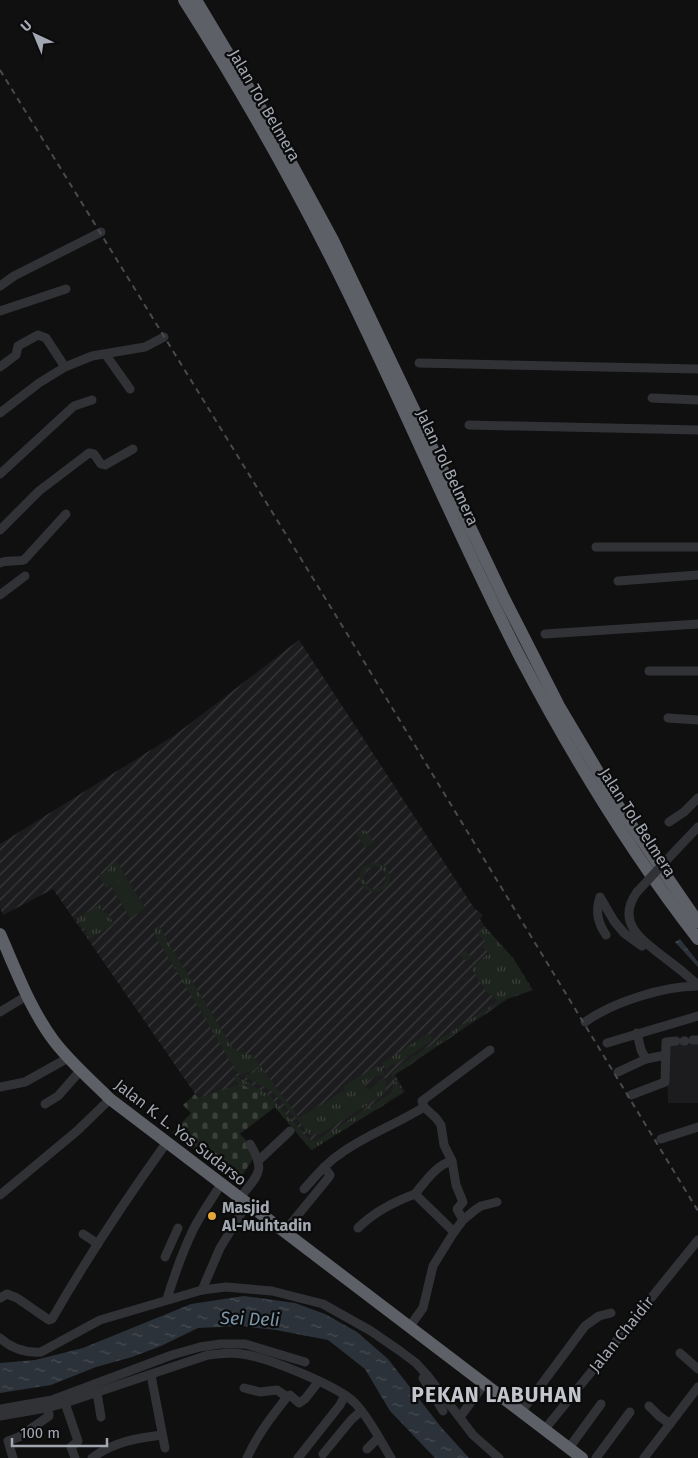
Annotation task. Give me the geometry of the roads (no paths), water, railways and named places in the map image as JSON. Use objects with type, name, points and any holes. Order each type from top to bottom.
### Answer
[{"type":"highway","name":"Jalan Tol Belmera","points":[[184,0],[261,126],[343,282],[494,604],[548,708],[614,818],[680,916],[698,939]]},
{"type":"highway","name":"Jalan Tol Belmera","points":[[196,0],[269,122],[333,240],[504,598],[559,706],[619,807],[698,922]]},
{"type":"highway","name":"Jalan K. L. Yos Sudarso","points":[[0,934],[28,995],[46,1028],[68,1058],[110,1099],[582,1458]]},
{"type":"street","points":[[0,286],[14,276],[100,232]]},
{"type":"street","points":[[0,311],[66,289]]},
{"type":"street","points":[[0,367],[16,355],[18,346],[38,335],[46,338],[65,367]]},
{"type":"street","points":[[0,414],[39,383],[65,367],[92,356],[145,347],[164,337]]},
{"type":"street","points":[[106,355],[130,389]]},
{"type":"street","points":[[420,363],[698,369]]},
{"type":"street","points":[[652,398],[698,400]]},
{"type":"street","points":[[0,474],[74,406],[92,400]]},
{"type":"street","points":[[469,425],[698,430]]},
{"type":"street","points":[[0,530],[39,491],[89,453],[94,454],[101,464],[105,465],[133,449]]},
{"type":"street","points":[[0,563],[24,560],[66,514]]},
{"type":"street","points":[[596,547],[698,548]]},
{"type":"street","points":[[618,581],[698,575]]},
{"type":"street","points":[[0,595],[25,576]]},
{"type":"street","points":[[545,634],[698,624]]},
{"type":"street","points":[[649,671],[698,672]]},
{"type":"street","points":[[668,718],[698,720]]},
{"type":"street","points":[[669,822],[684,812],[698,798]]},
{"type":"street","points":[[698,827],[637,892],[632,899],[630,907],[631,925],[638,937],[698,986]]},
{"type":"street","points":[[606,935],[599,923],[597,908],[600,897],[614,921],[624,933],[640,946],[652,948]]},
{"type":"street","points":[[585,1022],[611,1007],[628,1001],[675,988],[698,986]]},
{"type":"street","points":[[0,1012],[28,995]]},
{"type":"street","points":[[607,1043],[698,1016]]},
{"type":"street","points":[[637,1033],[641,1050],[646,1059]]},
{"type":"street","points":[[631,1095],[664,1082],[666,1042],[687,1040]]},
{"type":"street","points":[[463,1220],[457,1209],[463,1200],[456,1185],[452,1162],[444,1145],[441,1125],[422,1103],[423,1100],[490,1050]]},
{"type":"street","points":[[618,1072],[646,1059],[666,1055]]},
{"type":"street","points":[[0,1087],[25,1082],[68,1058]]},
{"type":"street","points":[[45,1104],[58,1096],[80,1071]]},
{"type":"street","points":[[0,1195],[78,1131],[110,1099]]},
{"type":"street","points":[[304,1189],[324,1167],[348,1148],[404,1120],[424,1107]]},
{"type":"street","points":[[661,1139],[698,1127]]},
{"type":"street","points":[[258,1161],[290,1131]]},
{"type":"street","points":[[0,1298],[6,1294],[12,1296],[50,1320],[98,1244],[167,1142]]},
{"type":"street","points":[[202,1290],[260,1166],[250,1144]]},
{"type":"street","points":[[358,1228],[364,1222],[389,1207],[415,1194],[441,1166],[447,1162],[452,1162]]},
{"type":"street","points":[[284,1232],[329,1177],[330,1174],[324,1167]]},
{"type":"street","points":[[167,1300],[186,1245],[221,1184]]},
{"type":"street","points":[[415,1194],[454,1232]]},
{"type":"street","points":[[410,1326],[423,1308],[432,1266],[454,1232],[463,1220],[481,1206],[497,1202]]},
{"type":"street","points":[[165,1257],[178,1228]]},
{"type":"street","points":[[83,1234],[98,1244]]},
{"type":"street","points":[[172,1240],[186,1245]]},
{"type":"street","name":"Jalan Chaidir","points":[[545,1429],[698,1240]]},
{"type":"street","points":[[0,1338],[17,1350],[30,1353],[41,1352],[100,1320],[202,1290],[226,1287],[272,1291],[316,1302],[331,1308],[371,1331],[410,1359],[427,1375],[473,1435],[499,1458]]},
{"type":"street","points":[[521,1412],[585,1326],[599,1316],[611,1313]]},
{"type":"street","points":[[0,1409],[52,1400],[172,1355],[200,1347],[220,1344],[245,1344],[305,1362]]},
{"type":"street","points":[[0,1416],[65,1403],[208,1356],[224,1353],[243,1354],[319,1381],[345,1395],[362,1411],[391,1458]]},
{"type":"street","points":[[680,1353],[698,1370]]},
{"type":"street","points":[[410,1359],[443,1411]]},
{"type":"street","points":[[151,1375],[166,1448]]},
{"type":"street","points":[[244,1388],[260,1392],[277,1390],[287,1397],[290,1395],[299,1403],[305,1399],[319,1381]]},
{"type":"street","points":[[460,1417],[485,1383]]},
{"type":"street","points":[[644,1458],[698,1387]]},
{"type":"street","points":[[97,1393],[101,1417]]},
{"type":"street","points":[[298,1458],[340,1405],[345,1395]]},
{"type":"street","points":[[247,1458],[266,1424],[287,1397]]},
{"type":"street","points":[[65,1403],[78,1441],[70,1447],[75,1458]]},
{"type":"street","points":[[569,1448],[601,1404]]},
{"type":"street","points":[[650,1406],[670,1424]]},
{"type":"street","points":[[13,1458],[8,1441],[19,1437],[49,1416],[46,1408]]},
{"type":"street","points":[[323,1454],[351,1420],[362,1411]]},
{"type":"street","points":[[596,1458],[630,1412]]},
{"type":"street","points":[[92,1458],[107,1448],[136,1438],[162,1435]]},
{"type":"street","points":[[367,1449],[378,1438]]},
{"type":"water","points":[[680,939],[698,962],[698,967],[675,942]]},
{"type":"water","name":"Sei Deli","points":[[244,1296],[295,1303],[325,1314],[357,1332],[388,1359],[441,1427],[469,1458],[435,1458],[390,1411],[365,1369],[328,1340],[276,1330],[242,1326],[198,1328],[161,1346],[132,1357],[96,1367],[51,1385],[0,1393],[0,1363],[35,1360],[83,1348],[191,1304]]},
{"type":"railway","points":[[0,70],[346,632],[698,1211]]},
{"type":"place","name":"Masjid Al-Muhtadin","points":[[212,1216]]},
{"type":"district","name":"PEKAN LABUHAN","points":[[497,1395]]}]
